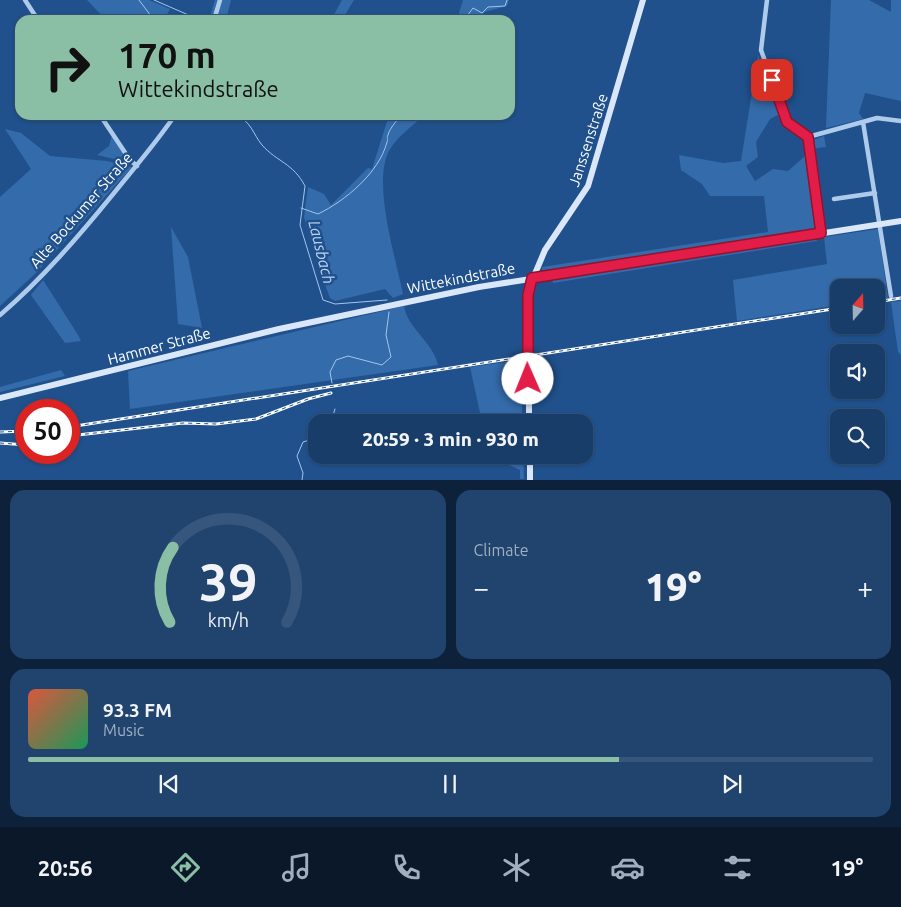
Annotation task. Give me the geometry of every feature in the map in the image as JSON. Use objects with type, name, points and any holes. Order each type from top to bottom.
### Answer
[{"type":"main road","name":"Janssenstraße","points":[[529,414],[528,295],[532,278],[545,250],[588,186],[644,0]]},
{"type":"main road","name":"Wittekindstraße","points":[[324,319],[532,278],[901,221]]},
{"type":"main road","name":"Hammer Straße","points":[[0,398],[324,319]]},
{"type":"main road","points":[[530,464],[530,480]]},
{"type":"street","points":[[25,0],[35,15]]},
{"type":"street","points":[[216,15],[220,0]]},
{"type":"street","points":[[767,0],[761,50],[787,122],[808,137],[821,233]]},
{"type":"street","points":[[808,137],[883,117],[901,121]]},
{"type":"street","points":[[103,120],[130,160],[137,166]]},
{"type":"street","name":"Alte Bockumer Straße","points":[[0,316],[47,269],[137,166],[171,120]]},
{"type":"street","points":[[863,122],[891,296]]},
{"type":"street","points":[[834,199],[874,193]]},
{"type":"shaded area","points":[[87,0],[149,0],[170,9],[167,15],[101,15]]},
{"type":"shaded area","points":[[215,0],[231,0],[227,15],[210,15]]},
{"type":"shaded area","points":[[342,0],[354,0],[345,15],[334,15]]},
{"type":"shaded area","points":[[463,0],[509,0],[507,6],[485,12],[482,15],[458,15]]},
{"type":"shaded area","points":[[831,0],[869,0],[891,12],[891,0],[901,0],[901,101],[865,93],[859,113],[863,119],[826,128]]},
{"type":"shaded area","points":[[758,55],[780,114],[770,119],[756,142],[758,157],[746,166],[755,181],[773,169],[788,171],[805,156],[815,230],[542,270],[542,267],[768,232],[764,196],[710,196],[702,184],[681,170],[679,155],[723,163],[741,161]]},
{"type":"shaded area","points":[[387,120],[418,120],[392,146],[384,165],[384,201],[403,294],[393,298],[385,289],[335,301],[330,298],[317,263],[304,217],[308,187],[324,194],[331,205],[368,168],[372,169]]},
{"type":"shaded area","points":[[5,129],[21,133],[50,156],[107,161],[132,167],[37,272],[0,306],[0,197],[31,169]]},
{"type":"shaded area","points":[[112,135],[131,163],[97,155],[109,146]]},
{"type":"shaded area","points":[[824,136],[826,147],[810,149],[810,141]]},
{"type":"shaded area","points":[[171,227],[188,257],[202,328],[178,324]]},
{"type":"shaded area","points":[[878,229],[888,298],[885,298],[885,279],[830,279],[830,306],[737,321],[733,280],[827,264],[824,237]]},
{"type":"shaded area","points":[[816,238],[817,241],[553,283],[552,280]]},
{"type":"shaded area","points":[[43,280],[81,341],[65,343],[31,295]]},
{"type":"shaded area","points":[[901,301],[901,355],[898,352],[891,302]]},
{"type":"shaded area","points":[[404,306],[410,322],[431,349],[438,365],[130,409],[128,371]]},
{"type":"shaded area","points":[[522,360],[522,414],[480,414],[470,367]]},
{"type":"shaded area","points":[[61,370],[65,376],[0,392],[0,387]]},
{"type":"shaded area","points":[[507,464],[523,464],[524,479],[520,479],[520,470]]},
{"type":"waterway","points":[[139,0],[150,15]]},
{"type":"waterway","name":"Lausbach","points":[[154,0],[188,15]]},
{"type":"waterway","points":[[468,15],[473,8],[482,13],[488,7],[505,6],[507,0]]},
{"type":"waterway","name":"Lausbach","points":[[244,120],[262,145],[290,167],[305,186],[300,225],[323,300],[335,304],[387,300]]},
{"type":"waterway","points":[[301,208],[318,214],[339,202],[360,185],[377,165],[388,140],[389,132],[397,120]]},
{"type":"waterway","name":"Lausbach","points":[[332,383],[330,372],[336,360],[348,356],[382,365],[391,357],[386,335],[389,312]]},
{"type":"waterway","name":"Lausbach","points":[[333,414],[335,409]]},
{"type":"waterway","name":"Lausbach","points":[[302,480],[303,473],[297,456],[303,442],[308,440]]},
{"type":"railway","points":[[885,301],[901,298]]},
{"type":"railway","points":[[80,425],[830,309]]},
{"type":"railway","points":[[80,435],[183,423],[216,424],[256,419],[308,399],[331,393]]},
{"type":"railway","points":[[0,432],[15,431]]},
{"type":"railway","points":[[0,443],[15,444]]},
{"type":"route","points":[[528,379],[528,295],[532,278],[821,233],[807,142],[808,137],[794,129],[787,122],[772,80]]}]
